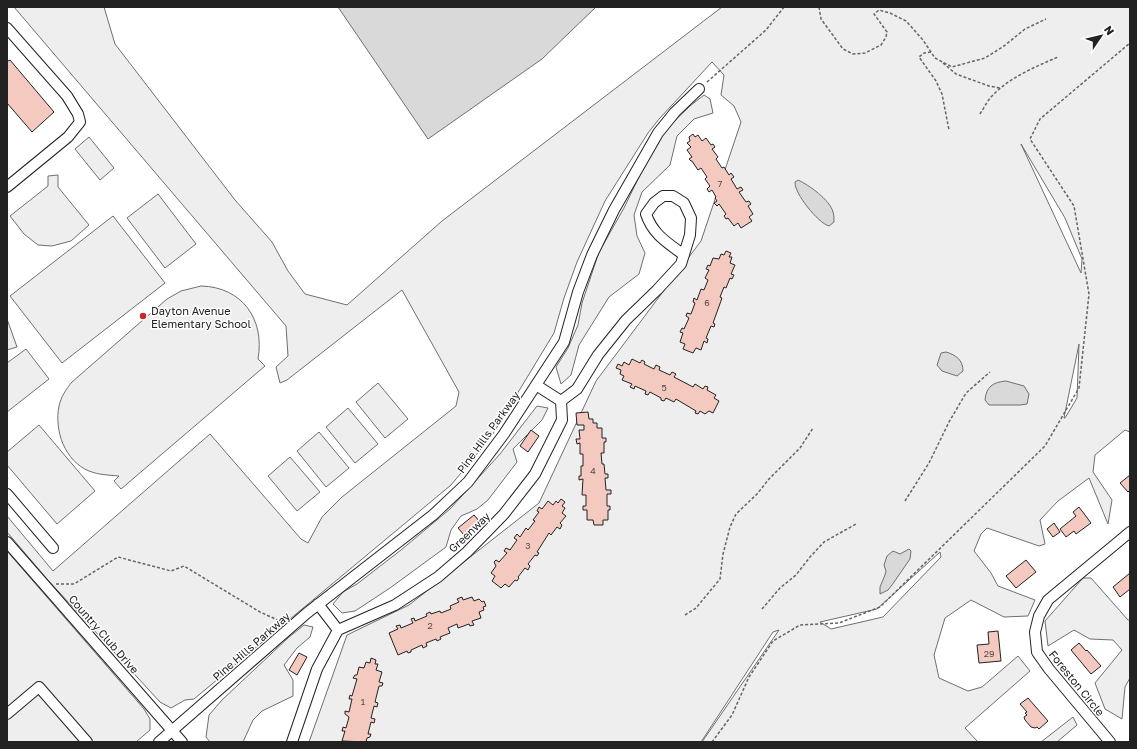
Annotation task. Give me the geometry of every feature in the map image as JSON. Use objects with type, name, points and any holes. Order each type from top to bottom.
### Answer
[{"type":"street","points":[[7,28],[67,96],[78,114],[80,122],[68,137],[7,187]]},
{"type":"street","name":"Pine Hills Parkway","points":[[159,742],[318,604],[433,515],[468,482],[504,434],[564,342],[578,292],[592,255],[614,210],[658,133],[675,112],[699,89]]},
{"type":"street","points":[[536,385],[561,401],[577,389],[598,355],[626,320],[681,264],[684,255],[690,234],[691,218],[684,203],[674,196],[663,196],[654,203],[646,214],[650,225],[656,234],[684,255]]},
{"type":"street","name":"Greenway","points":[[338,630],[395,605],[438,577],[467,552],[504,514],[535,474],[562,420],[561,401]]},
{"type":"street","points":[[7,494],[53,548]]},
{"type":"street","name":"Foreston Circle","points":[[1110,742],[1049,670],[1037,652],[1035,632],[1039,616],[1048,600],[1130,532]]},
{"type":"street","name":"Country Club Drive","points":[[7,542],[182,742]]},
{"type":"street","points":[[292,742],[317,669],[338,630],[318,604]]},
{"type":"street","points":[[7,714],[39,687],[87,742]]},
{"type":"path","points":[[699,89],[766,30],[784,7]]},
{"type":"path","points":[[819,7],[822,19],[843,49],[853,54],[865,53],[881,45],[886,37],[887,32],[874,14],[879,10],[890,13],[906,21],[923,40],[935,58],[952,67],[985,58],[1025,30],[1046,19]]},
{"type":"path","points":[[712,742],[732,715],[749,677],[773,641],[800,625],[839,623],[880,607],[1045,446],[1078,388],[1089,294],[1074,206],[1030,139],[1040,119],[1130,43]]},
{"type":"path","points":[[931,52],[924,53],[919,56],[936,81],[942,94],[949,130]]},
{"type":"path","points":[[980,114],[991,96],[1025,72],[1058,56]]},
{"type":"path","points":[[941,61],[956,74],[989,86],[1002,88]]},
{"type":"path","points":[[905,501],[926,469],[949,422],[966,393],[990,372]]},
{"type":"path","points":[[685,615],[696,608],[720,579],[723,554],[730,527],[736,514],[758,494],[770,479],[800,448],[813,428]]},
{"type":"path","points":[[762,609],[780,588],[796,575],[824,542],[856,524]]},
{"type":"path","points":[[44,585],[74,584],[118,557],[171,571],[184,566],[260,612],[292,626]]},
{"type":"shaded area","points":[[14,7],[104,7],[115,44],[235,200],[272,242],[288,271],[305,294],[347,305],[442,221],[722,7],[1130,7],[1130,432],[1125,430],[1095,455],[1093,472],[1112,500],[1108,524],[1089,478],[1058,501],[1040,520],[1045,544],[1039,546],[987,528],[981,534],[974,551],[991,573],[998,586],[1035,600],[1028,616],[1004,617],[971,600],[945,618],[934,655],[939,678],[968,691],[982,687],[1018,656],[1030,671],[965,728],[978,742],[702,742],[779,630],[773,632],[701,742],[309,742],[347,635],[409,605],[539,503],[596,381],[701,241],[741,122],[734,106],[721,95],[724,75],[712,62],[659,119],[648,133],[605,201],[577,262],[564,298],[554,333],[491,437],[451,485],[194,699],[185,700],[171,708],[160,702],[47,579],[7,532],[7,516],[53,571],[210,434],[301,539],[308,543],[322,517],[342,497],[456,406],[459,392],[402,290],[287,380],[280,383],[276,367],[288,356],[286,326]],"holes":[[[1021,144],[1065,218],[1082,259],[1081,273]],[[1079,344],[1077,398],[1064,418]],[[940,552],[941,557],[883,617],[831,629],[820,622],[877,609]]]},
{"type":"shaded area","points":[[338,7],[596,7],[542,59],[428,139]]},
{"type":"shaded area","points":[[704,95],[710,99],[713,113],[694,119],[677,136],[670,165],[642,192],[634,215],[637,236],[645,253],[639,274],[609,297],[579,345],[571,375],[561,384],[556,367],[568,348],[578,325],[582,303],[599,252],[624,208],[658,137],[690,106]]},
{"type":"shaded area","points":[[89,137],[114,168],[100,180],[75,149]]},
{"type":"shaded area","points":[[58,175],[58,187],[89,225],[71,241],[52,246],[38,245],[24,234],[10,216],[48,186],[48,176]]},
{"type":"shaded area","points":[[798,180],[808,185],[818,193],[831,207],[834,214],[834,222],[829,226],[824,224],[813,214],[802,200],[795,182]]},
{"type":"shaded area","points":[[158,194],[196,244],[165,268],[127,218]]},
{"type":"shaded area","points":[[113,216],[165,283],[62,363],[10,296]]},
{"type":"shaded area","points":[[201,286],[216,288],[228,292],[239,299],[248,308],[258,331],[258,359],[265,366],[121,489],[114,481],[119,476],[89,471],[73,460],[68,453],[63,444],[58,425],[61,399],[72,382],[167,299],[181,291]]},
{"type":"shaded area","points":[[7,319],[17,347],[7,350]]},
{"type":"shaded area","points":[[26,349],[49,379],[7,412],[7,363]]},
{"type":"shaded area","points":[[946,352],[956,356],[962,364],[963,371],[957,376],[942,371],[937,365],[941,353]]},
{"type":"shaded area","points":[[1006,381],[1024,386],[1029,394],[1027,404],[989,405],[985,400],[987,392],[991,386]]},
{"type":"shaded area","points":[[378,383],[408,419],[385,438],[356,402]]},
{"type":"shaded area","points":[[537,406],[548,408],[542,420],[513,449],[517,462],[488,500],[477,509],[461,516],[451,530],[446,547],[390,588],[355,611],[342,613],[333,604],[343,592],[357,584],[401,550],[450,509],[500,454]]},
{"type":"shaded area","points":[[348,408],[378,444],[355,463],[326,427]]},
{"type":"shaded area","points":[[39,425],[95,491],[57,524],[7,465],[7,452]]},
{"type":"shaded area","points":[[319,432],[349,468],[326,487],[297,451]]},
{"type":"shaded area","points":[[290,457],[320,492],[297,511],[268,476]]},
{"type":"shaded area","points":[[909,549],[911,551],[910,559],[888,590],[880,594],[880,587],[886,571],[884,565],[887,556],[893,551],[900,554]]},
{"type":"shaded area","points":[[7,551],[144,709],[150,719],[150,730],[136,742],[7,742]]},
{"type":"shaded area","points":[[1083,578],[1091,578],[1128,620],[1130,620],[1130,678],[1125,687],[1122,719],[1105,709],[1095,683],[1122,650],[1113,640],[1090,639],[1074,630],[1048,646],[1045,621]]},
{"type":"shaded area","points":[[304,625],[313,627],[310,637],[297,648],[284,665],[293,680],[293,696],[262,711],[253,720],[243,742],[210,742],[206,737],[209,715],[222,700],[288,638]]},
{"type":"shaded area","points":[[1073,717],[1077,725],[1057,742],[1041,742]]},
{"type":"building","points":[[7,60],[10,60],[54,112],[32,132],[7,103]]},
{"type":"building","points":[[693,134],[695,137],[698,135],[702,141],[706,138],[711,145],[713,144],[715,147],[712,149],[718,157],[716,159],[729,175],[731,173],[734,177],[731,179],[737,189],[741,187],[743,190],[739,192],[746,202],[749,201],[751,204],[748,206],[753,214],[749,217],[752,221],[741,228],[738,223],[734,226],[728,218],[726,219],[724,216],[726,214],[719,204],[717,206],[714,203],[717,201],[712,190],[709,192],[707,189],[710,186],[705,179],[707,177],[701,168],[698,170],[689,159],[692,157],[687,150],[691,147],[687,143],[690,141],[689,137]]},
{"type":"building","points":[[726,251],[731,253],[729,257],[732,257],[730,263],[735,265],[731,274],[734,275],[732,279],[730,278],[726,288],[724,287],[720,297],[722,298],[713,323],[715,324],[714,327],[711,326],[706,338],[708,339],[707,343],[704,341],[701,350],[696,348],[693,353],[683,349],[685,344],[680,342],[683,333],[680,332],[682,328],[684,329],[689,318],[686,316],[687,313],[691,314],[695,303],[693,302],[694,298],[697,300],[701,289],[704,290],[708,280],[705,278],[709,270],[706,269],[708,265],[710,266],[713,258],[719,259],[721,254],[724,255]]},
{"type":"building","points":[[632,359],[640,363],[642,360],[645,362],[644,364],[654,369],[656,365],[660,367],[659,370],[670,375],[672,372],[676,374],[674,377],[693,387],[695,384],[703,389],[705,386],[708,387],[707,390],[716,395],[714,398],[719,401],[713,413],[709,411],[705,414],[700,411],[698,414],[695,413],[696,411],[676,399],[674,402],[666,398],[664,401],[650,392],[648,395],[645,394],[646,391],[635,386],[634,389],[630,387],[632,384],[622,380],[624,376],[620,374],[621,370],[616,368],[618,364],[622,366],[624,362],[629,365]]},
{"type":"building","points":[[588,412],[589,419],[593,419],[593,423],[597,423],[597,428],[602,428],[602,438],[606,438],[606,442],[604,442],[604,453],[601,453],[605,474],[608,474],[608,478],[605,478],[606,490],[611,490],[611,494],[607,494],[607,506],[610,506],[610,510],[608,510],[608,520],[603,520],[603,525],[594,525],[593,520],[587,520],[587,510],[583,510],[583,506],[586,506],[586,495],[582,495],[583,479],[579,480],[579,476],[581,476],[581,466],[583,466],[583,454],[580,454],[580,443],[577,444],[576,439],[580,439],[579,430],[584,430],[584,425],[577,425],[576,413]]},
{"type":"building","points":[[531,430],[539,436],[528,452],[520,446]]},
{"type":"building","points":[[1130,475],[1130,490],[1128,492],[1120,483]]},
{"type":"building","points":[[561,499],[565,502],[562,506],[565,508],[562,513],[566,516],[560,523],[562,525],[560,529],[557,527],[551,535],[549,533],[537,552],[539,553],[537,556],[535,555],[528,564],[530,566],[528,570],[525,568],[518,577],[519,578],[517,581],[515,580],[509,587],[505,584],[501,588],[492,581],[495,576],[491,573],[496,566],[494,562],[496,560],[499,562],[507,553],[504,551],[506,548],[510,550],[517,540],[514,538],[517,534],[520,537],[526,528],[528,530],[535,521],[533,520],[539,512],[537,511],[539,507],[542,509],[548,501],[553,505],[556,501],[558,503]]},
{"type":"building","points":[[1079,507],[1091,523],[1076,534],[1074,531],[1066,537],[1060,529],[1076,516],[1073,512]]},
{"type":"building","points":[[474,515],[480,522],[465,536],[458,528]]},
{"type":"building","points":[[1054,523],[1060,532],[1053,537],[1047,529]]},
{"type":"building","points":[[1026,560],[1036,572],[1016,588],[1006,576]]},
{"type":"building","points":[[1130,573],[1130,589],[1120,597],[1113,587]]},
{"type":"building","points":[[462,597],[463,600],[472,597],[474,601],[479,599],[482,602],[484,601],[486,606],[483,607],[484,610],[479,612],[481,618],[472,621],[474,625],[470,626],[469,624],[458,628],[457,624],[448,628],[450,633],[440,637],[441,639],[437,641],[436,639],[426,643],[427,646],[423,648],[422,645],[411,650],[411,652],[408,653],[407,651],[398,655],[389,633],[398,629],[396,626],[400,625],[401,628],[413,623],[411,619],[414,618],[415,621],[427,616],[426,614],[430,612],[431,614],[440,611],[441,613],[451,609],[450,606],[459,602],[457,599]]},
{"type":"building","points":[[998,631],[1001,661],[979,663],[977,645],[989,644],[988,632]]},
{"type":"building","points":[[1079,643],[1101,666],[1091,674],[1071,650]]},
{"type":"building","points":[[299,653],[307,657],[297,675],[289,670]]},
{"type":"building","points":[[371,658],[376,660],[375,664],[378,664],[376,670],[382,672],[379,682],[383,683],[382,686],[379,686],[375,702],[378,703],[377,707],[374,706],[371,718],[375,719],[374,723],[371,722],[368,734],[371,734],[370,737],[367,738],[366,742],[342,741],[345,731],[342,731],[343,727],[346,728],[349,717],[345,714],[345,711],[349,712],[352,699],[349,699],[350,695],[352,696],[357,679],[353,678],[357,675],[359,667],[364,668],[366,662],[370,663]]},
{"type":"building","points":[[1028,698],[1048,721],[1039,729],[1037,727],[1031,727],[1025,720],[1024,717],[1027,715],[1025,713],[1027,712],[1020,704]]},
{"type":"place","name":"Dayton Avenue Elementary School","points":[[143,316]]}]
